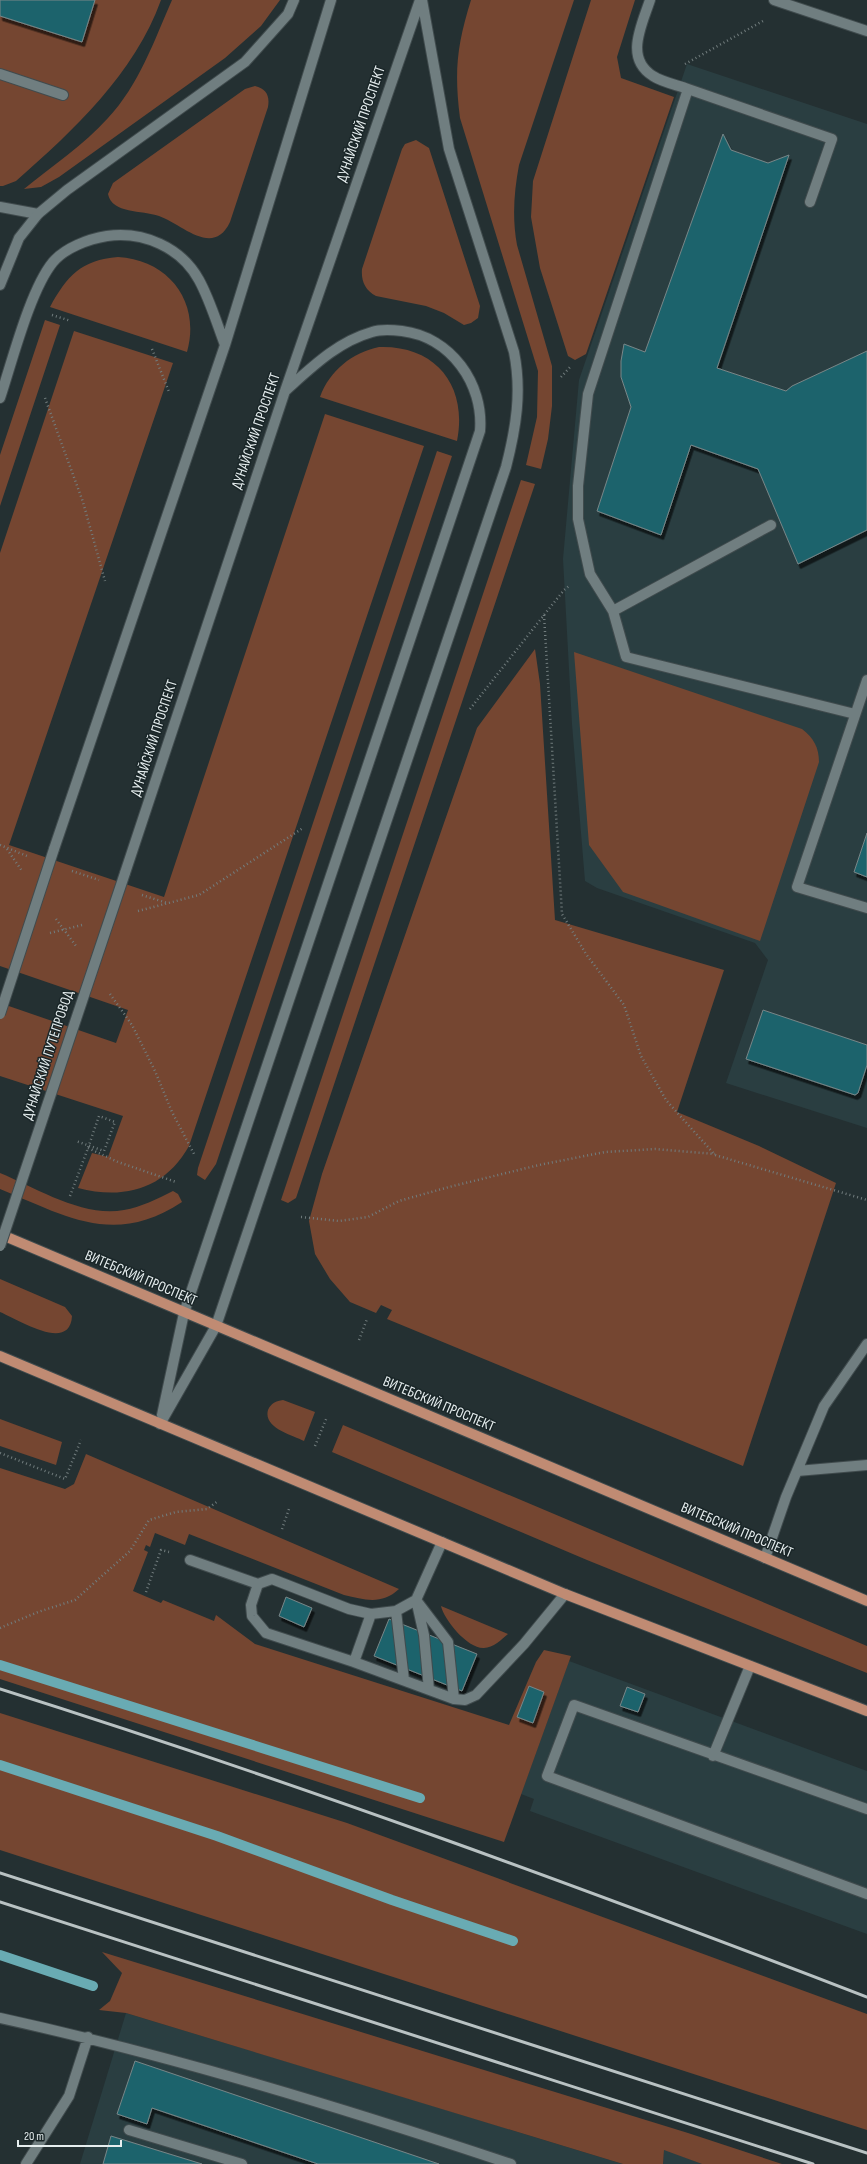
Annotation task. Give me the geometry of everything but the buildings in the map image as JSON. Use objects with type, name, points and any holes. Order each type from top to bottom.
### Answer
[{"type":"main road","points":[[0,285],[19,238],[38,214],[67,190],[245,62],[288,14],[294,0]]},
{"type":"main road","points":[[0,1014],[54,849],[225,345],[331,0]]},
{"type":"main road","points":[[160,1424],[216,1326],[506,467],[517,420],[518,374],[514,352],[448,149],[421,0]]},
{"type":"main road","name":"ДУНАЙСКИЙ ПРОСПЕКТ","points":[[125,872],[285,391],[421,0]]},
{"type":"main road","points":[[650,0],[636,44],[637,57],[642,66],[653,76],[832,139],[810,202]]},
{"type":"main road","points":[[774,0],[867,31]]},
{"type":"main road","points":[[0,74],[63,95]]},
{"type":"main road","points":[[688,89],[588,394],[578,486],[578,519],[590,574],[613,611],[626,657],[854,714]]},
{"type":"main road","points":[[0,207],[38,214]]},
{"type":"main road","points":[[0,398],[30,307],[46,272],[53,262],[63,253],[99,237],[123,235],[138,237],[159,243],[180,256],[200,281],[225,345]]},
{"type":"main road","points":[[160,1424],[184,1313],[480,431],[481,418],[475,388],[464,369],[438,344],[409,332],[392,330],[374,331],[354,338],[320,360],[285,391]]},
{"type":"main road","points":[[613,611],[660,584],[771,525]]},
{"type":"main road","points":[[867,680],[854,714],[797,886],[867,908]]},
{"type":"main road","name":"ДУНАЙСКИЙ ПУТЕПРОВОД","points":[[0,1246],[125,872]]},
{"type":"main road","name":"ВИТЕБСКИЙ ПРОСПЕКТ","points":[[0,1234],[867,1601]]},
{"type":"main road","points":[[764,1558],[797,1471],[824,1406],[867,1344]]},
{"type":"main road","points":[[0,1356],[565,1594],[867,1711]]},
{"type":"main road","points":[[797,1471],[867,1465]]},
{"type":"main road","points":[[429,1690],[424,1635],[416,1600],[442,1542]]},
{"type":"main road","points":[[190,1560],[258,1584],[272,1579],[349,1609],[371,1614],[396,1611],[416,1600]]},
{"type":"main road","points":[[258,1584],[251,1605],[252,1616],[266,1633],[354,1662],[454,1699],[465,1700],[476,1695],[524,1644],[565,1594]]},
{"type":"main road","points":[[416,1600],[448,1642],[454,1699]]},
{"type":"main road","points":[[396,1611],[404,1680]]},
{"type":"main road","points":[[354,1662],[371,1614]]},
{"type":"main road","points":[[713,1756],[750,1666]]},
{"type":"main road","points":[[867,1809],[713,1756],[574,1705],[547,1776],[867,1894]]},
{"type":"main road","points":[[0,2018],[88,2037],[378,2119],[511,2164]]},
{"type":"main road","points":[[26,2164],[69,2096],[88,2037]]},
{"type":"main road","points":[[129,2130],[242,2164]]},
{"type":"path","points":[[48,314],[71,322]]},
{"type":"path","points":[[152,349],[169,392]]},
{"type":"path","points":[[45,398],[83,502],[105,581]]},
{"type":"path","points":[[470,709],[564,590],[590,574]]},
{"type":"path","points":[[544,615],[562,914],[586,954],[624,1005],[641,1056],[666,1100],[715,1154]]},
{"type":"path","points":[[130,913],[200,895],[303,828]]},
{"type":"path","points":[[0,845],[28,856]]},
{"type":"path","points":[[65,868],[101,881]]},
{"type":"path","points":[[138,893],[167,903]]},
{"type":"path","points":[[43,935],[86,924]]},
{"type":"path","points":[[70,1196],[88,1148],[89,1144],[91,1140],[99,1116],[114,1122],[104,1151],[97,1148],[90,1146],[83,1144],[76,1141]]},
{"type":"path","points":[[88,1148],[118,1162],[176,1182]]},
{"type":"path","points":[[301,1217],[340,1221],[368,1217],[399,1201],[539,1165],[605,1152],[655,1149],[715,1154],[867,1200]]},
{"type":"path","points":[[359,1340],[367,1319]]},
{"type":"path","points":[[315,1446],[327,1417]]},
{"type":"path","points":[[0,1453],[65,1479],[80,1440]]},
{"type":"path","points":[[0,1628],[38,1612],[74,1600],[130,1551],[148,1520],[176,1512],[207,1509],[218,1501]]},
{"type":"path","points":[[282,1529],[289,1509]]},
{"type":"path","points":[[146,1592],[161,1550],[190,1560]]},
{"type":"shaded area","points":[[0,0],[161,0],[150,27],[135,52],[119,76],[100,99],[38,162],[16,181],[3,186],[0,186]]},
{"type":"shaded area","points":[[172,0],[280,0],[261,26],[225,58],[59,177],[41,187],[24,189],[89,137],[119,105],[129,91],[145,62]]},
{"type":"shaded area","points":[[471,0],[574,0],[519,165],[515,195],[514,224],[517,245],[552,366],[552,406],[548,439],[541,469],[526,465],[537,417],[538,371],[460,118],[457,86],[458,58],[466,16]]},
{"type":"shaded area","points":[[591,0],[635,0],[617,57],[621,78],[674,97],[586,354],[575,360],[568,356],[540,268],[531,217],[533,181]]},
{"type":"shaded area","points":[[687,64],[867,124],[867,1128],[726,1083],[768,960],[755,943],[597,888],[585,881],[572,724],[563,559],[579,380]]},
{"type":"shaded area","points":[[255,86],[262,89],[268,96],[268,107],[230,222],[223,232],[215,237],[206,238],[197,236],[159,216],[121,208],[115,205],[108,194],[113,183],[245,89]]},
{"type":"shaded area","points":[[416,140],[429,148],[480,306],[478,318],[471,323],[464,325],[444,313],[426,306],[376,296],[364,285],[362,269],[402,149],[405,144]]},
{"type":"shaded area","points":[[118,257],[136,260],[152,266],[166,275],[177,287],[185,301],[189,316],[190,334],[187,352],[50,307],[69,278],[76,272],[94,262]]},
{"type":"shaded area","points":[[45,320],[60,325],[0,506],[0,455]]},
{"type":"shaded area","points":[[74,331],[173,363],[9,845],[164,897],[325,414],[424,446],[189,1146],[179,1161],[168,1172],[155,1181],[142,1188],[111,1193],[78,1188],[92,1153],[108,1157],[123,1116],[0,1076],[0,1003],[116,1043],[128,1010],[0,966],[0,553]]},
{"type":"shaded area","points":[[379,347],[399,348],[417,353],[432,361],[444,373],[452,387],[457,403],[459,421],[457,441],[320,397],[324,387],[343,364],[351,358]]},
{"type":"shaded area","points":[[437,451],[452,456],[216,1164],[205,1180],[197,1175],[198,1168]]},
{"type":"shaded area","points":[[521,480],[535,484],[296,1198],[288,1203],[281,1200]]},
{"type":"shaded area","points":[[535,649],[540,684],[555,920],[724,970],[677,1112],[759,1146],[836,1183],[743,1466],[387,1319],[392,1310],[381,1305],[376,1313],[350,1302],[330,1279],[315,1254],[309,1221],[322,1174],[477,728]]},
{"type":"shaded area","points":[[574,652],[802,729],[813,740],[817,748],[819,762],[760,941],[623,892],[589,845]]},
{"type":"shaded area","points":[[0,1173],[60,1200],[93,1210],[109,1211],[130,1209],[173,1191],[178,1194],[182,1202],[157,1215],[134,1223],[112,1225],[90,1222],[69,1217],[47,1209],[0,1189]]},
{"type":"shaded area","points":[[0,1279],[65,1307],[72,1316],[69,1327],[63,1332],[53,1333],[42,1331],[0,1312]]},
{"type":"shaded area","points":[[283,1400],[315,1412],[304,1441],[280,1430],[270,1422],[268,1416],[269,1408],[274,1403]]},
{"type":"shaded area","points":[[0,1419],[62,1442],[56,1465],[0,1446]]},
{"type":"shaded area","points":[[343,1425],[867,1646],[867,1673],[587,1560],[332,1452]]},
{"type":"shaded area","points":[[86,1454],[399,1589],[393,1594],[380,1599],[366,1600],[352,1597],[189,1534],[185,1545],[155,1533],[150,1547],[146,1545],[144,1550],[148,1552],[133,1591],[161,1603],[163,1600],[214,1621],[216,1615],[255,1644],[509,1725],[536,1662],[544,1650],[571,1656],[504,1842],[0,1679],[0,1468],[65,1489],[74,1484]]},
{"type":"shaded area","points":[[441,1606],[508,1634],[491,1647],[478,1647],[471,1644],[458,1633],[447,1619]]},
{"type":"shaded area","points":[[569,1661],[867,1771],[867,1934],[530,1811],[534,1799],[521,1794]]},
{"type":"shaded area","points":[[0,1713],[347,1823],[867,2014],[867,2130],[0,1850]]},
{"type":"shaded area","points":[[102,1952],[688,2133],[782,2164],[702,2164],[664,2150],[663,2164],[623,2164],[126,2013],[99,2010],[110,2001],[122,1973]]},
{"type":"shaded area","points":[[126,2013],[387,2092],[623,2164],[80,2164]]},
{"type":"shaded area","points":[[664,2149],[702,2164],[663,2164]]},
{"type":"waterway","points":[[0,1665],[420,1798]]},
{"type":"waterway","points":[[0,1765],[217,1836],[392,1900],[513,1941]]},
{"type":"waterway","points":[[0,1955],[93,1986]]},
{"type":"railway","points":[[0,1689],[218,1760],[436,1836],[652,1915],[867,1997]]},
{"type":"railway","points":[[0,1873],[867,2153]]},
{"type":"railway","points":[[0,1902],[813,2164]]}]
